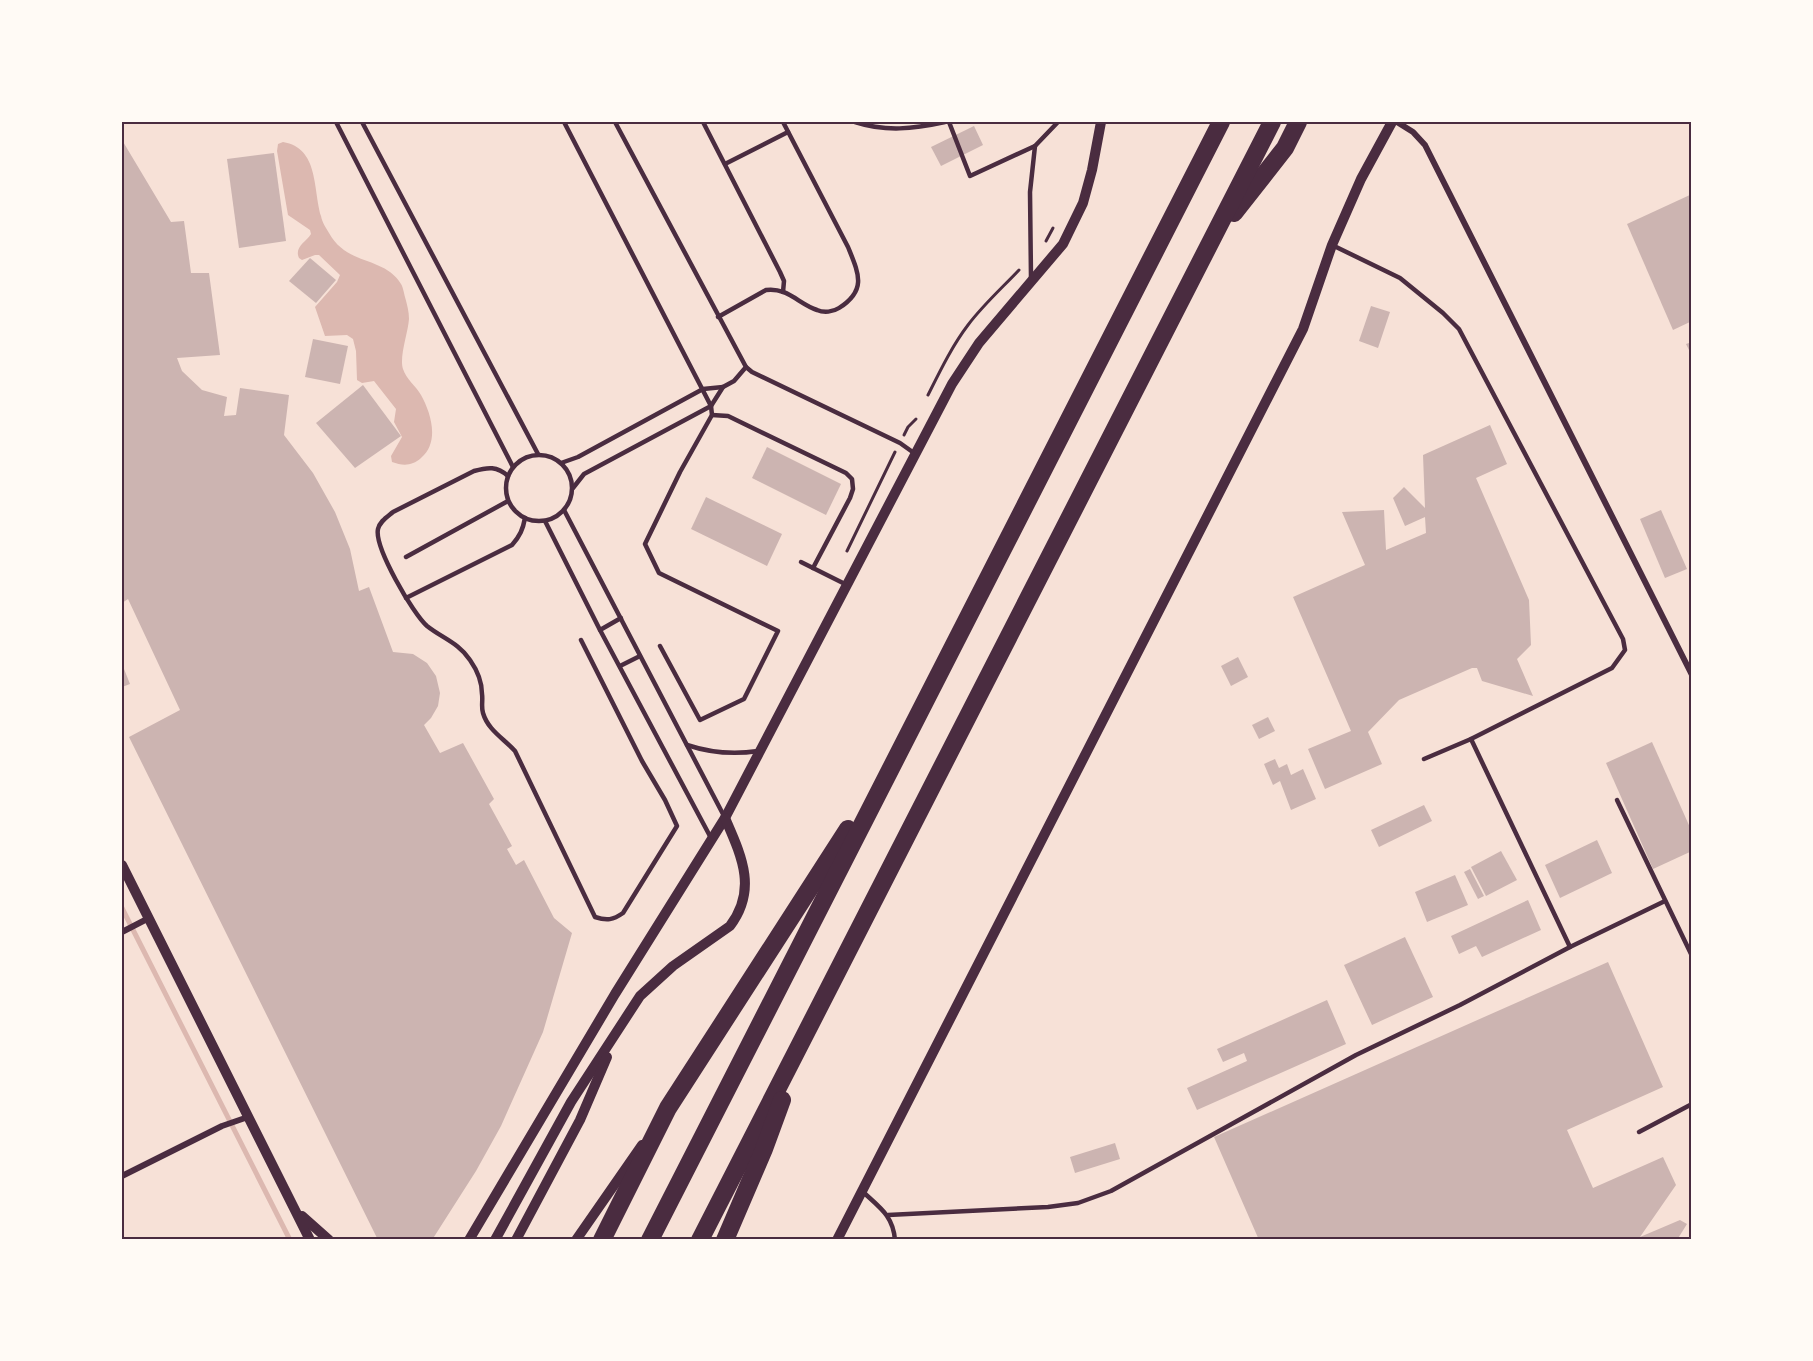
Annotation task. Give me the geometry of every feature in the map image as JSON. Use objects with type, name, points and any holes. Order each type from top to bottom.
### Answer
[{"type":"highway","points":[[650,1239],[1221,122]]},
{"type":"highway","points":[[700,1239],[1272,122]]},
{"type":"highway","points":[[1207,247],[1285,148],[1298,122]]},
{"type":"highway","points":[[602,1239],[668,1108],[902,745]]},
{"type":"highway","points":[[725,1239],[764,1149],[812,1019]]},
{"type":"street","points":[[469,1239],[615,994],[725,818],[966,361],[1063,244],[1083,203],[1101,122]]},
{"type":"street","points":[[837,1239],[1303,329],[1332,245],[1361,179],[1392,122]]},
{"type":"street","points":[[1396,122],[1413,132],[1425,146],[1692,675]]},
{"type":"street","points":[[495,1239],[572,1102],[640,996],[673,966],[730,926],[737,917],[744,894],[744,868],[725,818]]},
{"type":"street","points":[[122,865],[145,920],[244,1118],[297,1211],[310,1239]]},
{"type":"street","points":[[122,932],[145,920]]},
{"type":"street","points":[[516,1239],[580,1120],[619,1030]]},
{"type":"street","points":[[576,1239],[668,1108]]},
{"type":"street","points":[[122,1176],[222,1126],[244,1118]]},
{"type":"street","points":[[297,1211],[329,1239]]},
{"type":"lane","points":[[336,122],[513,467]]},
{"type":"lane","points":[[362,122],[538,454]]},
{"type":"lane","points":[[564,122],[711,406],[712,415],[680,472],[645,544],[659,573],[778,631],[744,699],[700,720],[660,646]]},
{"type":"lane","points":[[615,122],[746,367],[752,372],[900,443],[915,454]]},
{"type":"lane","points":[[703,122],[780,272],[784,281],[783,292]]},
{"type":"lane","points":[[718,317],[766,290],[773,289],[818,311],[836,310],[851,300],[858,286],[856,267],[848,247],[783,122]]},
{"type":"lane","points":[[855,122],[885,129],[920,128],[947,122],[970,176],[1035,146],[1058,122]]},
{"type":"lane","points":[[725,164],[788,132]]},
{"type":"lane","points":[[1031,284],[1030,192],[1035,146]]},
{"type":"lane","points":[[1332,245],[1400,278],[1459,329],[1623,639],[1625,650],[1612,668],[1471,739],[1424,759]]},
{"type":"lane","points":[[561,463],[578,457],[703,389],[723,387],[734,381],[746,367]]},
{"type":"lane","points":[[573,488],[568,470],[561,463],[554,458],[538,454],[520,460],[513,467],[506,484],[508,501],[518,514],[535,521],[556,518],[569,504],[573,488],[584,474],[711,406],[723,387]]},
{"type":"lane","points":[[712,415],[728,416],[846,473],[852,479],[853,489],[850,498],[813,568]]},
{"type":"lane","points":[[508,476],[495,468],[474,471],[393,512],[382,520],[378,529],[378,540],[385,559],[417,616],[428,627],[457,644],[469,658],[478,674],[482,692],[482,712],[492,731],[504,739],[514,751],[595,917],[605,921],[615,919],[623,913],[677,826],[581,640]]},
{"type":"lane","points":[[406,557],[508,501]]},
{"type":"lane","points":[[564,510],[725,818]]},
{"type":"lane","points":[[406,598],[513,545],[519,537],[525,518]]},
{"type":"lane","points":[[545,521],[600,630],[712,840]]},
{"type":"lane","points":[[801,562],[847,585]]},
{"type":"lane","points":[[600,630],[621,618]]},
{"type":"lane","points":[[620,666],[640,656]]},
{"type":"lane","points":[[1471,739],[1570,947]]},
{"type":"lane","points":[[687,745],[720,753],[738,754],[760,751]]},
{"type":"lane","points":[[1617,800],[1692,957]]},
{"type":"lane","points":[[888,1215],[1048,1208],[1078,1203],[1111,1191],[1356,1055],[1665,901]]},
{"type":"lane","points":[[1639,1132],[1692,1104]]},
{"type":"lane","points":[[862,1191],[888,1215],[895,1239]]},
{"type":"shaded area","points":[[283,142],[295,146],[309,161],[322,220],[337,244],[345,251],[385,269],[401,284],[409,319],[403,352],[403,369],[425,402],[432,427],[432,436],[427,451],[414,463],[404,465],[392,462],[391,456],[402,437],[394,422],[396,409],[374,381],[362,383],[357,380],[356,351],[353,339],[347,335],[325,336],[315,307],[337,282],[340,275],[319,255],[302,260],[299,258],[299,248],[311,234],[310,230],[288,215],[277,151],[278,144]]},
{"type":"building","points":[[974,126],[983,145],[941,166],[931,147]]},
{"type":"building","points":[[122,140],[171,222],[184,221],[191,273],[209,273],[220,355],[177,358],[182,371],[202,390],[227,397],[224,416],[236,415],[240,388],[289,395],[284,435],[313,473],[335,512],[350,549],[359,591],[369,587],[393,652],[413,654],[427,663],[436,676],[440,693],[438,706],[424,725],[440,753],[463,743],[494,799],[489,804],[512,846],[507,849],[516,865],[524,860],[554,918],[572,933],[543,1032],[501,1126],[476,1171],[432,1240],[378,1240],[129,737],[180,710],[128,599],[122,603]]},
{"type":"building","points":[[274,153],[286,241],[239,248],[227,159]]},
{"type":"building","points":[[1692,194],[1692,321],[1673,330],[1627,224]]},
{"type":"building","points":[[310,258],[336,280],[316,303],[289,281]]},
{"type":"building","points":[[1371,306],[1390,312],[1378,348],[1359,341]]},
{"type":"building","points":[[313,339],[348,346],[340,384],[305,377]]},
{"type":"building","points":[[1692,342],[1692,356],[1686,344]]},
{"type":"building","points":[[363,385],[401,436],[355,468],[316,423]]},
{"type":"building","points":[[1490,425],[1507,464],[1476,478],[1529,600],[1531,645],[1517,659],[1533,696],[1482,681],[1477,668],[1472,668],[1399,700],[1368,732],[1382,764],[1325,789],[1308,749],[1351,731],[1293,597],[1365,565],[1342,512],[1384,510],[1386,550],[1426,533],[1425,517],[1405,526],[1393,498],[1404,487],[1425,508],[1423,455]]},
{"type":"building","points":[[767,447],[841,484],[826,515],[752,478]]},
{"type":"building","points":[[706,497],[782,534],[767,566],[691,529]]},
{"type":"building","points":[[1661,510],[1687,569],[1665,578],[1640,519]]},
{"type":"building","points":[[1238,657],[1248,677],[1231,686],[1221,666]]},
{"type":"building","points":[[122,664],[130,684],[122,687]]},
{"type":"building","points":[[1268,717],[1275,731],[1259,739],[1252,725]]},
{"type":"building","points":[[1652,742],[1692,832],[1692,851],[1653,869],[1606,763]]},
{"type":"building","points":[[1275,759],[1279,768],[1287,764],[1291,775],[1303,769],[1316,799],[1291,810],[1280,781],[1273,785],[1264,764]]},
{"type":"building","points":[[1424,805],[1432,821],[1379,847],[1371,830]]},
{"type":"building","points":[[1597,840],[1612,873],[1560,898],[1545,865]]},
{"type":"building","points":[[1501,851],[1517,880],[1486,896],[1471,867]]},
{"type":"building","points":[[1470,869],[1484,896],[1478,899],[1464,872]]},
{"type":"building","points":[[1455,875],[1468,905],[1427,922],[1415,892]]},
{"type":"building","points":[[1528,900],[1541,930],[1482,957],[1476,946],[1459,954],[1451,936]]},
{"type":"building","points":[[1405,937],[1433,997],[1372,1025],[1344,965]]},
{"type":"building","points":[[1608,962],[1663,1087],[1567,1130],[1593,1188],[1663,1157],[1676,1185],[1640,1237],[1680,1220],[1687,1224],[1677,1240],[1259,1240],[1214,1137]]},
{"type":"building","points":[[1327,1000],[1346,1044],[1197,1110],[1187,1088],[1247,1061],[1244,1053],[1223,1062],[1217,1049]]},
{"type":"building","points":[[1115,1143],[1120,1159],[1075,1173],[1070,1157]]},
{"type":"waterway","points":[[122,908],[290,1240]]}]
